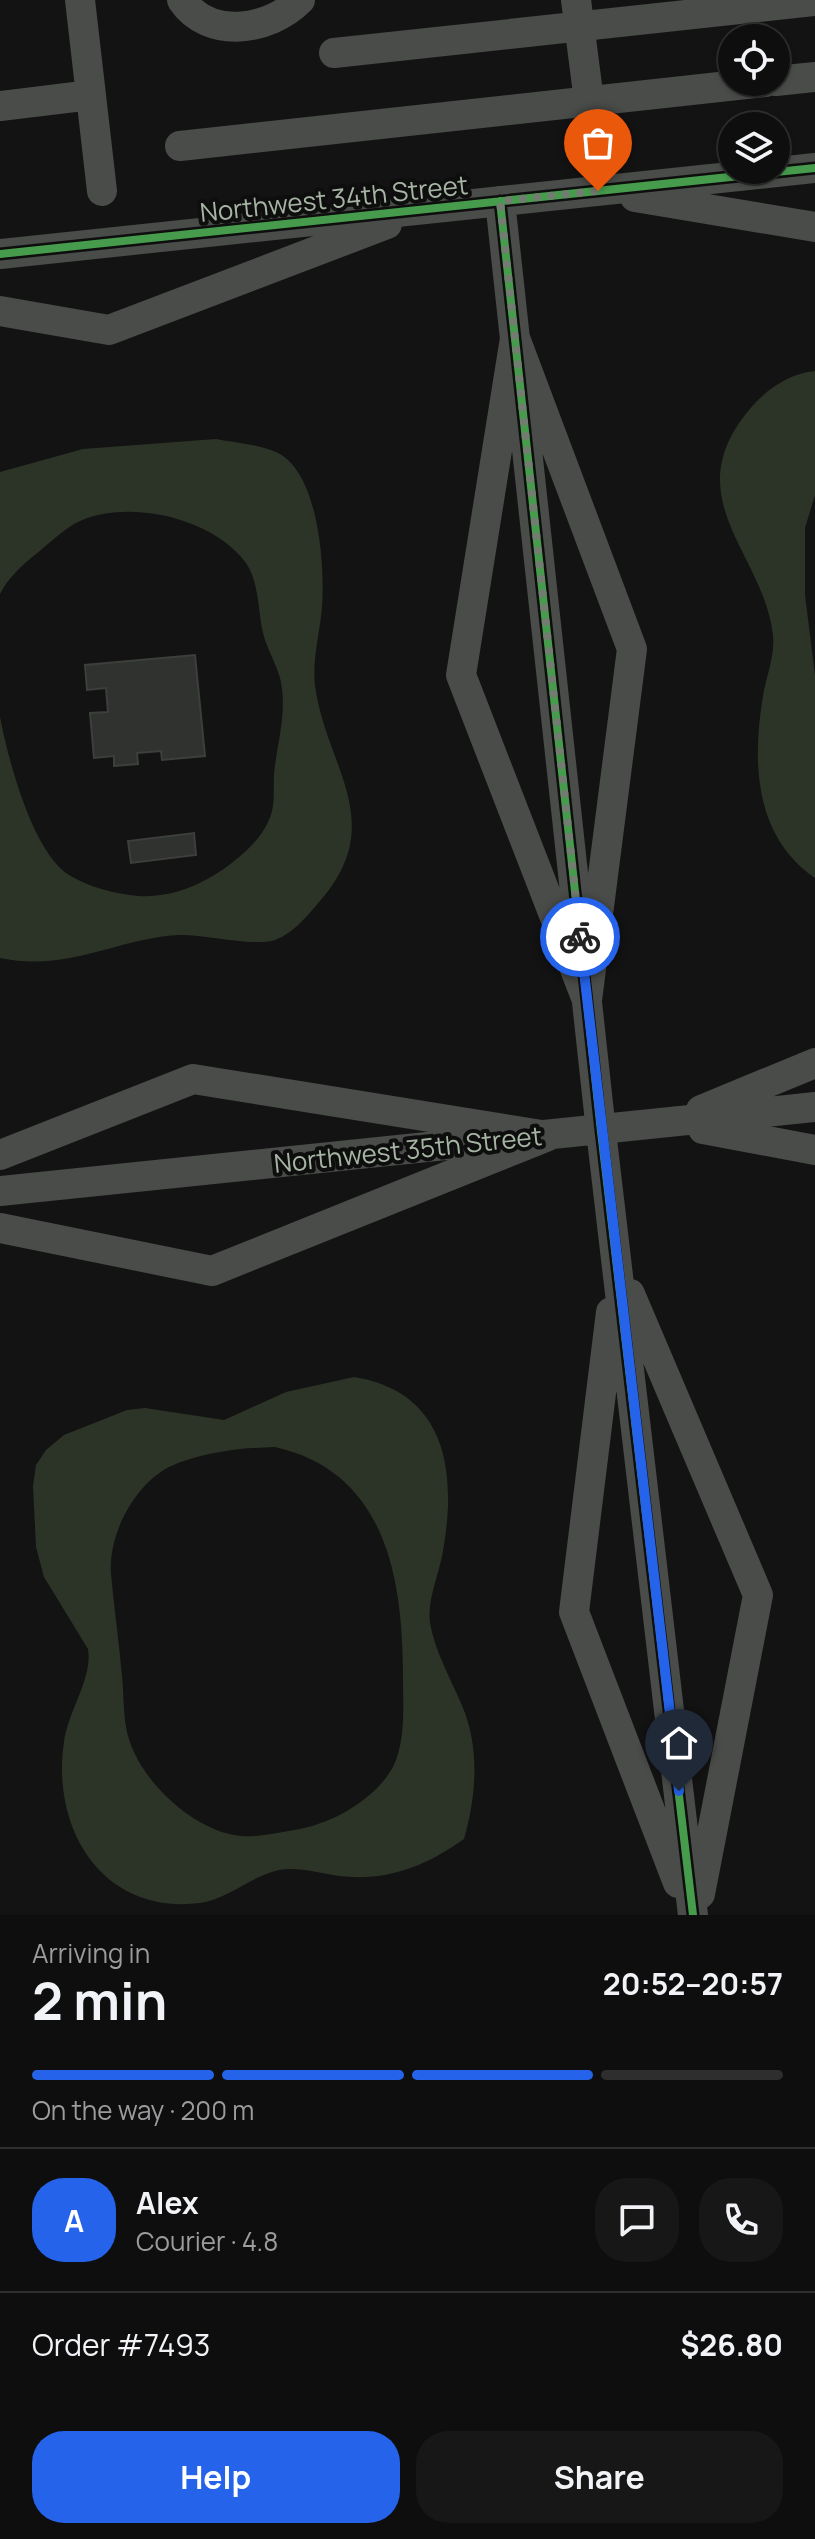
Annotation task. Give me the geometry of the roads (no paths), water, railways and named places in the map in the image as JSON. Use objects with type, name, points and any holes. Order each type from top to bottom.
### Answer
[{"type":"street","points":[[80,0],[102,191]]},
{"type":"street","points":[[182,0],[188,9],[217,26],[260,25],[300,0]]},
{"type":"street","points":[[334,53],[578,14],[815,1]]},
{"type":"street","points":[[578,14],[589,101]]},
{"type":"street","points":[[790,80],[815,77]]},
{"type":"street","points":[[180,146],[718,87]]},
{"type":"street","points":[[0,106],[91,95]]},
{"type":"street","name":"Northwest 34th Street","points":[[0,254],[815,168]]},
{"type":"street","points":[[598,191],[815,227]]},
{"type":"street","points":[[500,201],[601,1131],[694,1915]]},
{"type":"street","points":[[0,311],[109,330],[426,209]]},
{"type":"street","points":[[515,338],[632,649],[587,1000]]},
{"type":"street","points":[[515,338],[461,675],[587,1000]]},
{"type":"street","points":[[670,1123],[815,1063]]},
{"type":"street","points":[[0,1155],[193,1079],[548,1136]]},
{"type":"street","name":"Northwest 35th Street","points":[[0,1191],[815,1107]]},
{"type":"street","points":[[670,1123],[815,1150]]},
{"type":"street","points":[[0,1228],[212,1271],[548,1136]]},
{"type":"street","points":[[617,1263],[574,1612],[694,1915]]},
{"type":"street","points":[[617,1263],[758,1595],[694,1915]]}]
